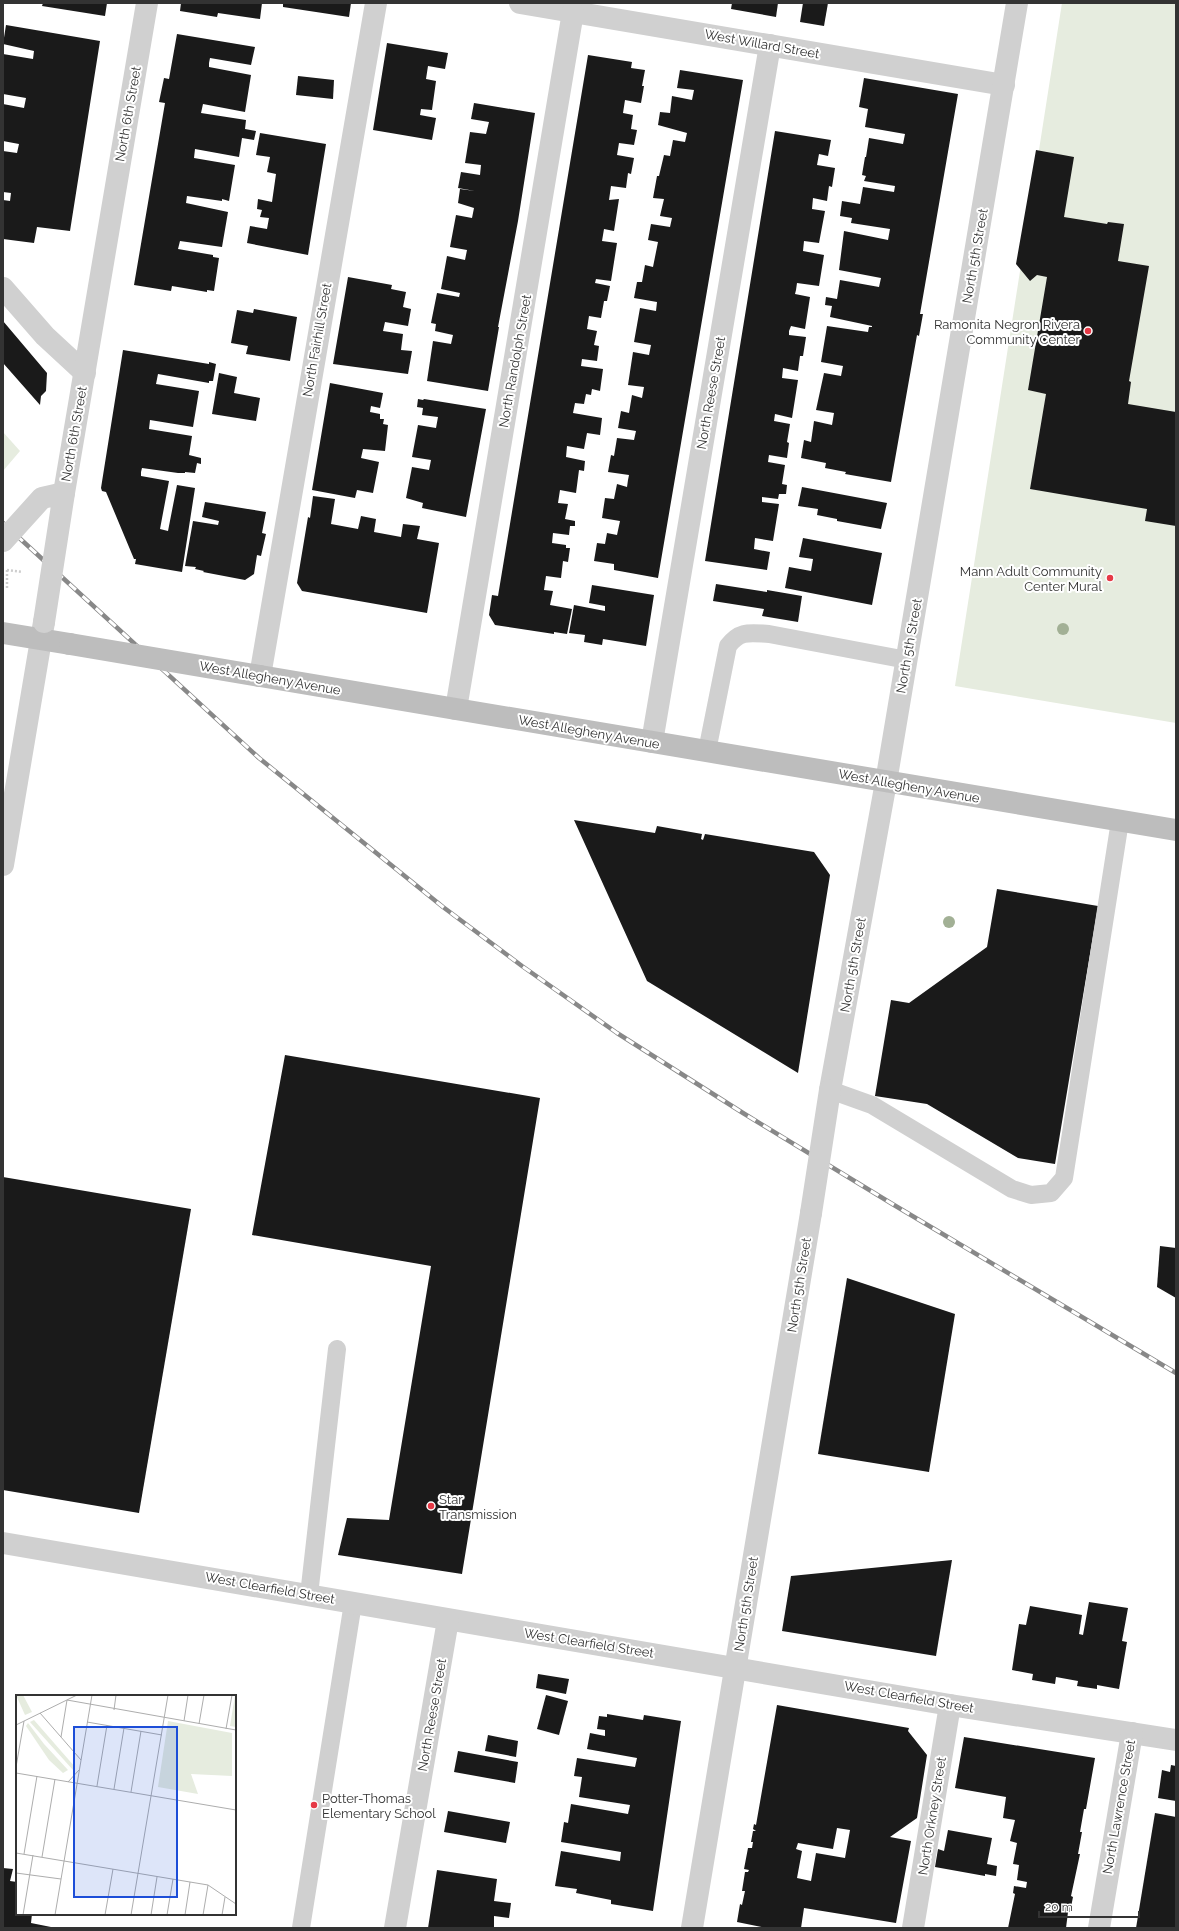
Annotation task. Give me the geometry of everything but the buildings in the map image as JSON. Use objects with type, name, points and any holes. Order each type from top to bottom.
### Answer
[{"type":"main road","name":"West Allegheny Avenue","points":[[3,633],[43,630],[70,644],[1176,830]]},
{"type":"street","name":"North 6th Street","points":[[3,865],[43,630],[84,372],[147,3]]},
{"type":"street","name":"North Fairhill Street","points":[[260,676],[376,3]]},
{"type":"street","name":"West Willard Street","points":[[520,3],[1004,85]]},
{"type":"street","name":"North 5th Street","points":[[692,1928],[811,1213],[830,1090],[907,660],[1017,3]]},
{"type":"street","name":"North Randolph Street","points":[[456,709],[573,12]]},
{"type":"street","name":"North Reese Street","points":[[652,742],[770,45]]},
{"type":"street","points":[[3,288],[45,336],[84,372]]},
{"type":"street","points":[[3,541],[42,498],[64,493]]},
{"type":"street","name":"West Clearfield Street","points":[[3,1543],[950,1705],[1176,1740]]},
{"type":"street","name":"North Reese Street","points":[[395,1928],[448,1620]]},
{"type":"street","name":"North Orkney Street","points":[[913,1928],[950,1705]]},
{"type":"street","name":"North Lawrence Street","points":[[1099,1928],[1132,1733]]},
{"type":"lane","points":[[707,752],[728,646],[735,637],[747,633],[769,634],[907,660]]},
{"type":"lane","points":[[830,1090],[872,1105],[1012,1189],[1031,1195],[1051,1193],[1064,1178],[1120,821]]},
{"type":"lane","points":[[309,1595],[338,1349]]},
{"type":"lane","points":[[301,1928],[353,1603]]},
{"type":"path","points":[[3,569],[25,573]]},
{"type":"path","points":[[7,570],[7,588]]},
{"type":"shaded area","points":[[1062,3],[1176,3],[1176,723],[955,686]]},
{"type":"shaded area","points":[[3,432],[20,451],[3,471]]},
{"type":"railway","points":[[3,523],[259,758],[443,907],[522,966],[617,1033],[743,1113],[1176,1373]]},
{"type":"place","name":"Ramonita Negron Rivera Community Center","points":[[1088,331]]},
{"type":"place","name":"Mann Adult Community Center Mural","points":[[1110,578]]},
{"type":"place","name":"Star Transmission","points":[[431,1506]]},
{"type":"place","name":"Potter-Thomas Elementary School","points":[[314,1805]]}]
